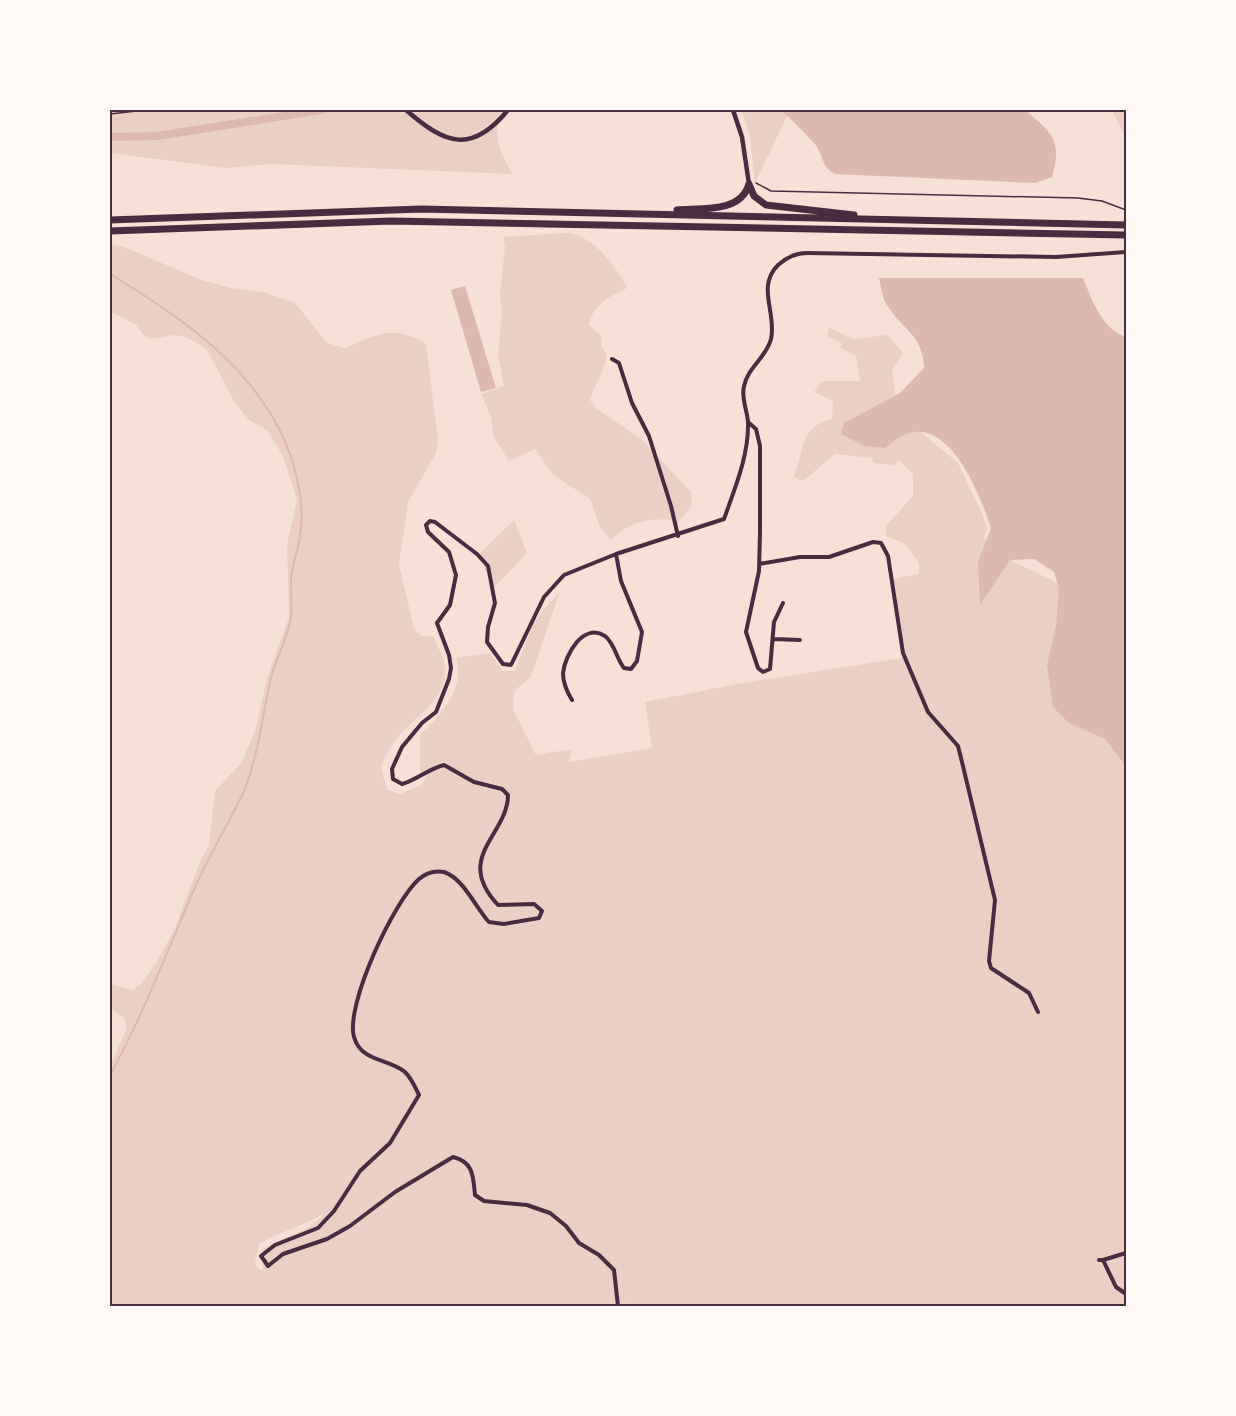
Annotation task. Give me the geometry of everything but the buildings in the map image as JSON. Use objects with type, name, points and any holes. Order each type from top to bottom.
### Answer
[{"type":"highway","points":[[639,213],[734,204],[743,197],[749,184]]},
{"type":"highway","points":[[749,184],[754,196],[766,205],[905,220]]},
{"type":"highway","points":[[110,220],[400,209],[1126,225]]},
{"type":"highway","points":[[110,231],[391,220],[1126,235]]},
{"type":"street","points":[[406,110],[422,124],[449,138],[472,139],[492,128],[508,110]]},
{"type":"street","points":[[733,110],[742,137],[749,184]]},
{"type":"street","points":[[618,1306],[614,1270],[598,1255],[579,1243],[550,1213],[527,1204],[483,1201],[475,1195],[470,1167],[464,1160],[453,1157],[395,1192],[350,1226],[327,1239],[283,1254],[267,1266],[261,1256],[274,1245],[318,1228],[334,1211],[360,1171],[390,1143],[419,1095],[414,1083],[404,1071],[364,1054],[354,1037],[354,1018],[360,986],[372,957],[418,880],[431,871],[444,872],[455,878],[489,922],[504,924],[538,918],[542,911],[534,904],[498,905],[490,897],[483,880],[480,870],[482,855],[489,838],[508,807],[508,795],[502,789],[474,782],[444,765],[430,768],[412,781],[402,784],[393,779],[392,769],[402,747],[440,704],[451,668],[437,623],[450,605],[455,570],[449,552],[428,532],[426,525],[430,521],[438,523],[477,554],[488,566],[495,603],[488,627],[487,642],[498,658],[508,666],[518,655],[544,597],[559,580],[571,571],[724,519],[742,469],[748,422],[742,393],[744,383],[749,372],[764,355],[772,333],[767,282],[774,270],[790,257],[818,253],[1056,257],[1126,252]]},
{"type":"street","points":[[612,359],[620,363],[632,403],[649,436],[678,536]]},
{"type":"street","points":[[748,422],[756,429],[760,447],[759,564],[746,632],[758,668],[763,672],[770,669],[774,622],[783,603]]},
{"type":"street","points":[[759,564],[800,556],[829,557],[873,542],[881,543],[888,556],[903,653],[928,712],[949,734],[960,754],[995,900],[989,962],[991,968],[1029,993],[1038,1012]]},
{"type":"street","points":[[572,700],[565,685],[563,671],[578,640],[589,633],[600,634],[611,641],[617,660],[624,668],[631,669],[637,661],[642,632],[621,581],[616,554]]},
{"type":"street","points":[[774,639],[800,640]]},
{"type":"street","points":[[1126,1253],[1101,1260],[1116,1287],[1126,1294]]},
{"type":"path","points":[[110,114],[146,110]]},
{"type":"path","points":[[748,174],[759,186],[771,191],[1078,198],[1102,201],[1126,210]]},
{"type":"shaded area","points":[[110,110],[505,110],[498,126],[498,142],[513,174],[271,164],[226,168],[110,153]]},
{"type":"shaded area","points":[[742,110],[790,110],[755,183],[750,136]]},
{"type":"shaded area","points":[[780,110],[1025,110],[1042,124],[1052,138],[1055,145],[1055,164],[1052,177],[1035,183],[835,174],[827,168],[814,143]]},
{"type":"shaded area","points":[[1112,110],[1126,110],[1126,139]]},
{"type":"shaded area","points":[[566,233],[585,239],[594,245],[610,261],[627,288],[598,306],[591,318],[589,325],[601,336],[602,348],[607,355],[590,400],[596,408],[642,440],[692,493],[691,507],[679,521],[659,519],[634,524],[611,540],[600,527],[590,499],[552,474],[535,449],[509,461],[494,437],[491,417],[481,394],[504,386],[498,355],[502,311],[500,294],[505,246],[503,237]]},
{"type":"shaded area","points":[[110,244],[126,248],[202,280],[231,288],[263,292],[295,303],[327,343],[345,348],[376,335],[395,333],[405,334],[426,344],[438,440],[436,453],[408,502],[399,565],[414,628],[421,636],[433,636],[445,667],[444,679],[436,698],[397,738],[381,767],[387,790],[400,794],[421,785],[428,775],[420,776],[420,734],[436,719],[455,690],[458,680],[456,658],[490,653],[503,671],[515,671],[533,623],[560,591],[531,677],[514,691],[513,709],[536,755],[572,749],[569,762],[652,748],[645,702],[737,684],[902,658],[894,579],[919,574],[919,563],[905,544],[886,536],[886,526],[913,496],[913,474],[899,460],[894,465],[873,463],[872,458],[835,454],[803,481],[794,477],[808,434],[821,423],[832,419],[833,401],[814,392],[822,381],[860,381],[856,356],[840,348],[842,343],[827,336],[829,328],[854,339],[888,335],[903,353],[892,370],[898,413],[958,463],[982,513],[987,528],[984,538],[1000,555],[1070,589],[1126,722],[1126,1306],[625,1306],[625,1303],[611,1306],[110,1306],[110,1066],[127,1028],[124,1018],[110,1008],[110,984],[133,990],[141,984],[156,963],[174,930],[201,859],[209,846],[215,791],[242,762],[256,728],[267,678],[289,617],[287,544],[297,500],[283,456],[267,430],[249,420],[235,403],[207,350],[189,338],[174,335],[151,339],[144,336],[136,325],[110,311]],"holes":[[[325,1213],[305,1229],[263,1249],[263,1270],[257,1268],[255,1262],[259,1244]]]},
{"type":"shaded area","points":[[879,278],[1083,278],[1104,321],[1110,328],[1126,337],[1126,766],[1105,739],[1069,723],[1053,707],[1047,665],[1056,626],[1059,588],[1054,572],[1034,559],[1010,560],[980,605],[978,562],[991,528],[971,479],[949,447],[935,437],[920,432],[904,435],[885,448],[865,446],[841,434],[844,423],[900,393],[924,368],[920,347],[885,302]]},
{"type":"shaded area","points":[[465,286],[496,388],[481,392],[451,290]]},
{"type":"shaded area","points":[[514,520],[527,553],[493,589],[479,554]]},
{"type":"waterway","points":[[110,137],[157,136],[322,110]]},
{"type":"waterway","points":[[110,274],[188,326],[234,367],[254,390],[272,416],[286,444],[297,477],[301,501],[299,540],[291,577],[289,625],[271,678],[249,777],[238,804],[198,881],[143,1008],[110,1075]]}]
